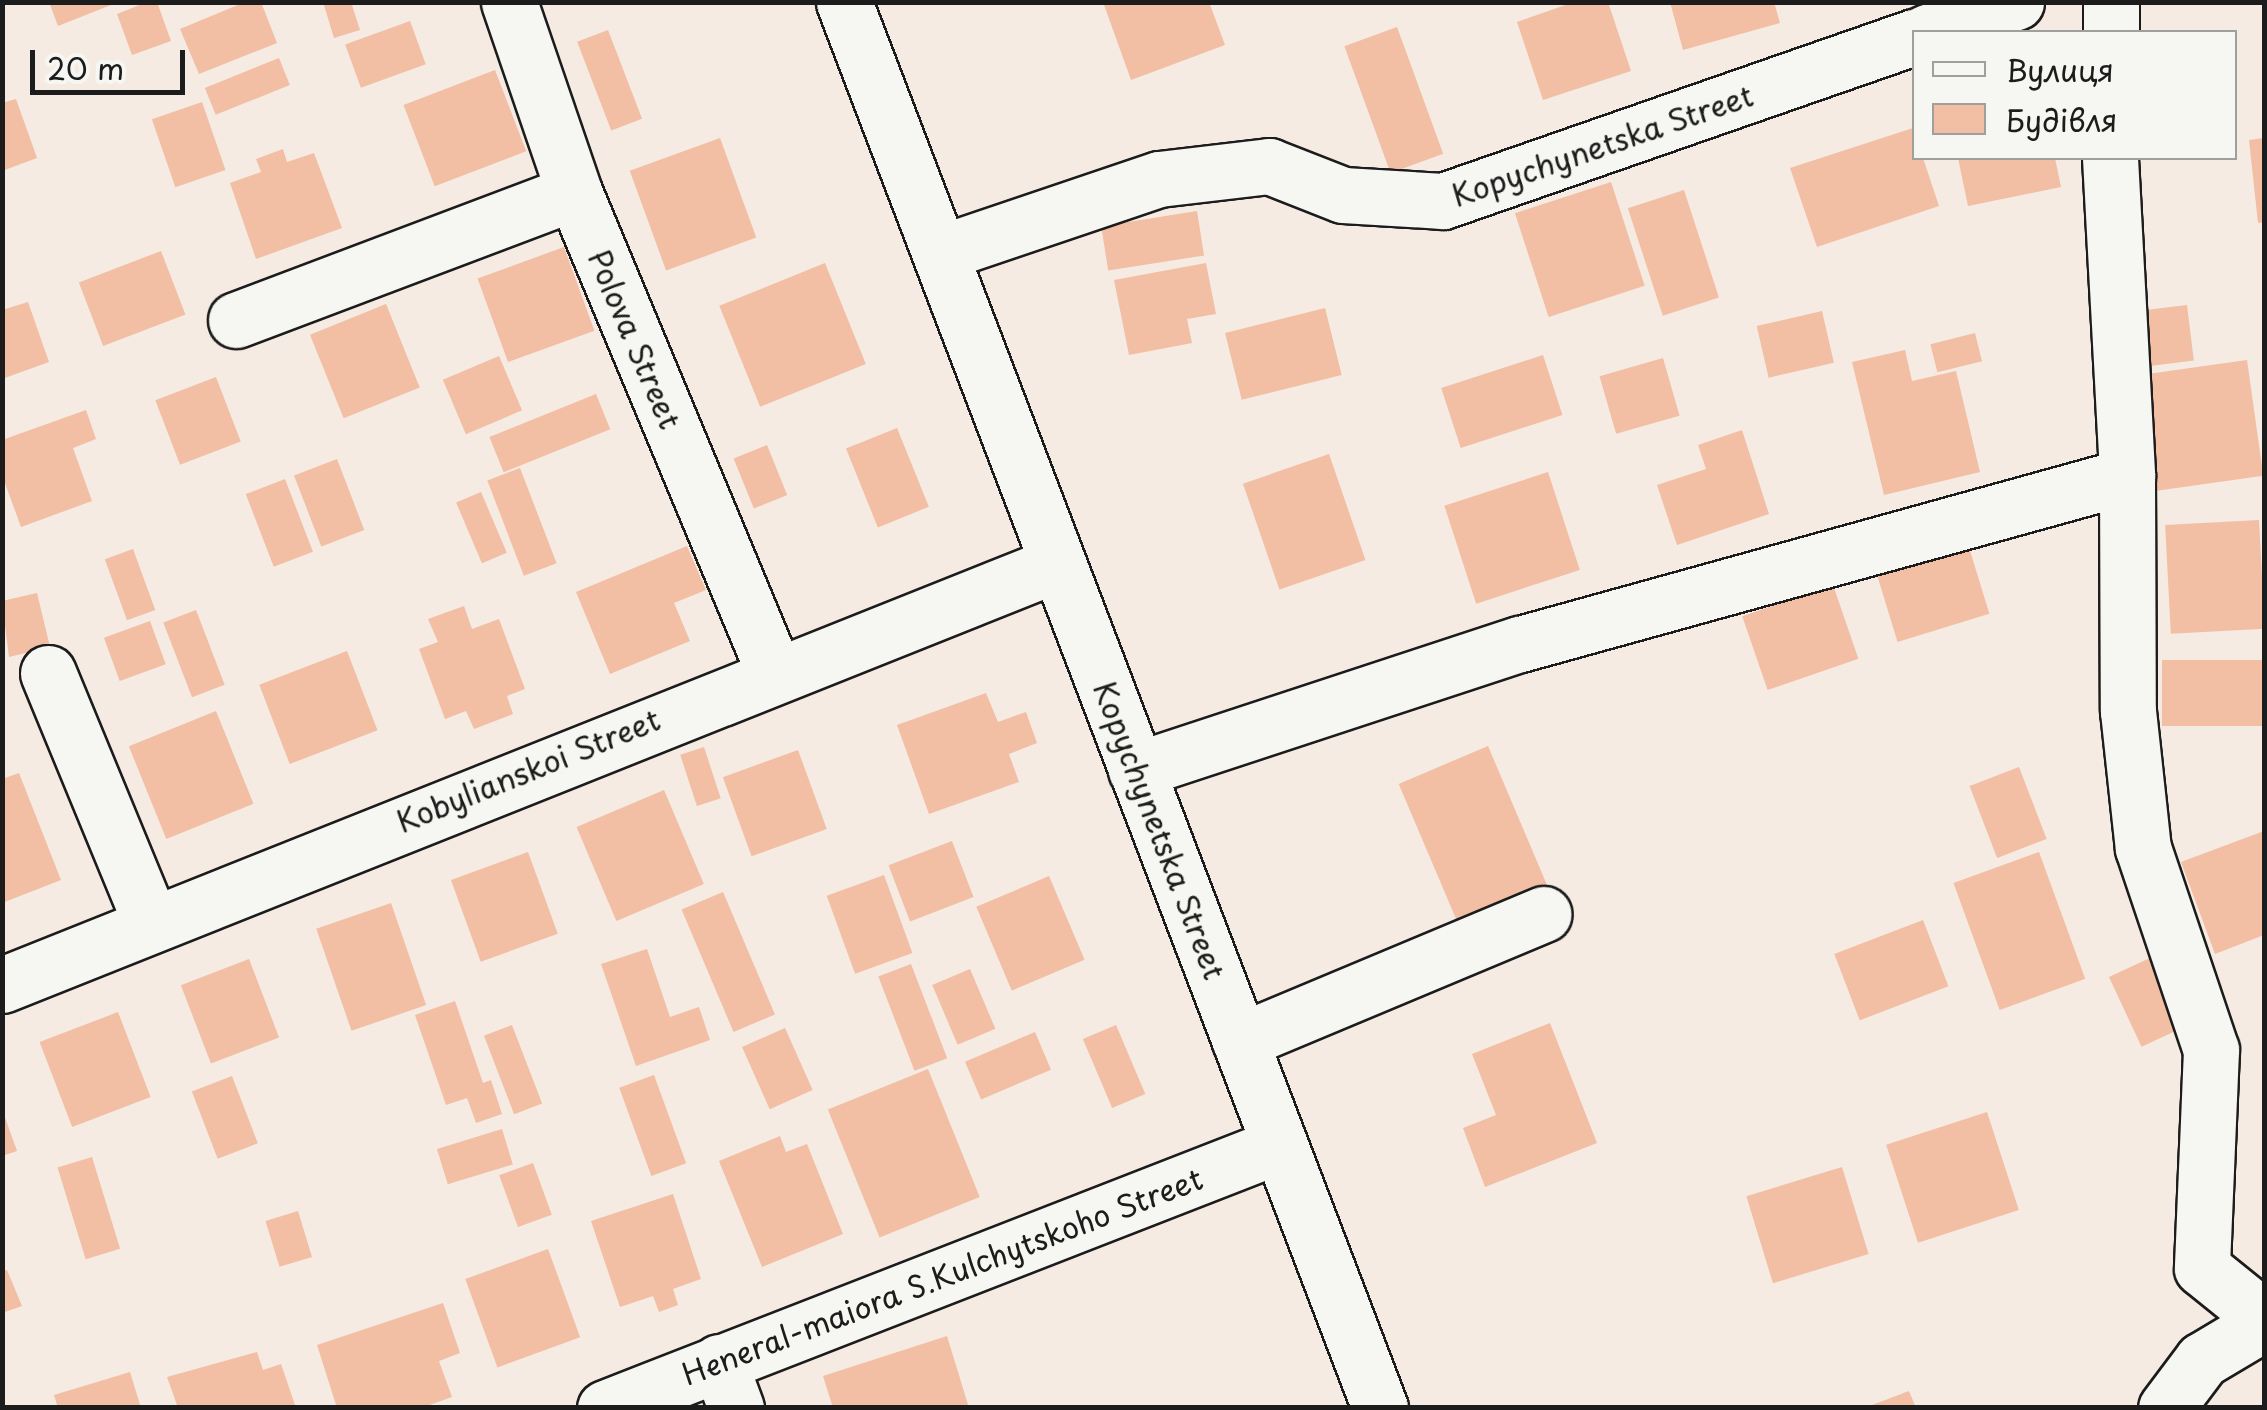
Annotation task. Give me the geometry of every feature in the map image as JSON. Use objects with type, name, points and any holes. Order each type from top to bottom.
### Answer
[{"type":"street","name":"Polova Street","points":[[509,2],[574,192],[774,672]]},
{"type":"street","name":"Kopychynetska Street","points":[[844,2],[1380,1408]]},
{"type":"street","points":[[1933,30],[2016,2]]},
{"type":"street","points":[[2111,2],[2111,30]]},
{"type":"street","name":"Kopychynetska Street","points":[[940,253],[1158,179],[1268,166],[1343,194],[1443,202],[1912,38]]},
{"type":"street","points":[[2110,160],[2110,244],[2127,476],[2128,711],[2143,848],[2211,1050],[2202,1268],[2264,1320],[2202,1360],[2166,1408]]},
{"type":"street","points":[[236,320],[574,192]]},
{"type":"street","points":[[1136,770],[1520,644],[2127,476]]},
{"type":"street","name":"Kobylianskoi Street","points":[[2,984],[774,672],[1058,564]]},
{"type":"street","points":[[48,673],[150,921]]},
{"type":"street","points":[[1240,1041],[1543,914]]},
{"type":"street","name":"Heneral-maiora S.Kulchytskoho Street","points":[[605,1408],[728,1385],[1280,1145]]},
{"type":"building","points":[[49,2],[116,2],[116,3],[58,26]]},
{"type":"building","points":[[157,2],[171,41],[132,55],[117,14]]},
{"type":"building","points":[[245,2],[261,2],[277,43],[199,74],[180,29]]},
{"type":"building","points":[[323,2],[351,2],[360,30],[334,38]]},
{"type":"building","points":[[1103,2],[1209,2],[1225,45],[1131,80]]},
{"type":"building","points":[[1574,2],[1608,2],[1631,71],[1543,100],[1517,22]]},
{"type":"building","points":[[1670,2],[1774,2],[1780,23],[1683,50]]},
{"type":"building","points":[[410,21],[426,64],[361,88],[345,45]]},
{"type":"building","points":[[1397,27],[1443,154],[1391,173],[1344,46]]},
{"type":"building","points":[[608,30],[642,119],[611,131],[577,42]]},
{"type":"building","points":[[279,58],[290,85],[216,115],[205,88]]},
{"type":"building","points":[[495,70],[526,151],[435,186],[404,105]]},
{"type":"building","points":[[16,99],[37,158],[2,171],[2,103]]},
{"type":"building","points":[[202,102],[225,170],[175,187],[152,119]]},
{"type":"building","points":[[1912,128],[1912,160],[1924,160],[1939,206],[1817,247],[1790,168]]},
{"type":"building","points":[[720,138],[756,238],[666,270],[630,171]]},
{"type":"building","points":[[2264,138],[2264,222],[2258,223],[2249,140]]},
{"type":"building","points":[[283,149],[287,162],[314,153],[342,228],[256,259],[230,183],[261,172],[256,159]]},
{"type":"building","points":[[1958,160],[2055,160],[2061,187],[1968,206]]},
{"type":"building","points":[[1611,182],[1645,286],[1549,317],[1515,213]]},
{"type":"building","points":[[1684,190],[1719,297],[1663,316],[1628,208]]},
{"type":"building","points":[[1197,211],[1204,255],[1108,271],[1101,226]]},
{"type":"building","points":[[564,247],[594,331],[508,362],[478,278]]},
{"type":"building","points":[[161,251],[185,314],[103,346],[79,283]]},
{"type":"building","points":[[825,263],[866,364],[760,407],[719,306]]},
{"type":"building","points":[[1206,263],[1216,314],[1187,319],[1192,343],[1129,355],[1114,280]]},
{"type":"building","points":[[28,302],[49,362],[2,379],[2,310]]},
{"type":"building","points":[[386,304],[420,387],[344,418],[310,335]]},
{"type":"building","points":[[2187,305],[2194,361],[2142,367],[2135,311]]},
{"type":"building","points":[[1325,308],[1342,375],[1242,400],[1225,333]]},
{"type":"building","points":[[1822,311],[1834,363],[1769,378],[1757,326]]},
{"type":"building","points":[[1975,333],[1982,361],[1937,372],[1930,344]]},
{"type":"building","points":[[1905,350],[1912,381],[1956,371],[1980,472],[1884,495],[1852,362]]},
{"type":"building","points":[[1543,355],[1562,415],[1461,448],[1441,388]]},
{"type":"building","points":[[499,356],[522,410],[466,434],[443,380]]},
{"type":"building","points":[[1663,358],[1680,416],[1616,434],[1600,376]]},
{"type":"building","points":[[2247,360],[2263,476],[2151,492],[2135,376]]},
{"type":"building","points":[[216,377],[241,441],[180,465],[155,400]]},
{"type":"building","points":[[596,394],[610,429],[504,472],[489,437]]},
{"type":"building","points":[[86,410],[96,439],[73,448],[92,501],[21,527],[2,475],[2,440]]},
{"type":"building","points":[[897,428],[929,507],[878,527],[846,449]]},
{"type":"building","points":[[1742,430],[1769,514],[1677,545],[1657,485],[1706,469],[1698,445]]},
{"type":"building","points":[[767,445],[787,495],[754,509],[734,458]]},
{"type":"building","points":[[1329,454],[1365,560],[1279,590],[1243,484]]},
{"type":"building","points":[[337,459],[364,530],[321,546],[294,475]]},
{"type":"building","points":[[520,468],[557,563],[524,576],[487,481]]},
{"type":"building","points":[[1548,472],[1580,570],[1476,604],[1444,506]]},
{"type":"building","points":[[285,479],[313,552],[274,567],[246,494]]},
{"type":"building","points":[[481,492],[507,553],[482,563],[456,503]]},
{"type":"building","points":[[2259,520],[2264,629],[2171,634],[2165,525]]},
{"type":"building","points":[[1968,544],[1989,614],[1898,642],[1876,572]]},
{"type":"building","points":[[687,546],[706,590],[674,603],[690,641],[610,674],[576,592]]},
{"type":"building","points":[[133,549],[155,610],[127,620],[105,559]]},
{"type":"building","points":[[1833,585],[1858,659],[1768,690],[1742,616]]},
{"type":"building","points":[[37,593],[50,647],[9,657],[2,601]]},
{"type":"building","points":[[464,606],[472,629],[499,619],[525,689],[507,696],[513,714],[474,729],[466,711],[445,719],[419,649],[438,642],[428,619]]},
{"type":"building","points":[[196,610],[225,685],[192,697],[163,623]]},
{"type":"building","points":[[150,621],[166,664],[120,681],[104,638]]},
{"type":"building","points":[[347,651],[377,730],[290,764],[259,685]]},
{"type":"building","points":[[2162,660],[2264,660],[2264,726],[2162,726]]},
{"type":"building","points":[[986,693],[998,722],[1026,712],[1037,743],[1009,754],[1019,782],[929,814],[897,725]]},
{"type":"building","points":[[216,711],[253,804],[166,839],[129,746]]},
{"type":"building","points":[[1488,746],[1552,897],[1463,935],[1399,784]]},
{"type":"building","points":[[704,747],[721,798],[697,806],[680,755]]},
{"type":"building","points":[[798,750],[827,829],[752,856],[723,777]]},
{"type":"building","points":[[2019,767],[2047,839],[1997,858],[1970,786]]},
{"type":"building","points":[[19,773],[61,880],[2,903],[2,779]]},
{"type":"building","points":[[664,790],[704,884],[616,921],[577,827]]},
{"type":"building","points":[[2264,831],[2264,935],[2215,954],[2181,862]]},
{"type":"building","points":[[952,841],[974,897],[910,921],[889,865]]},
{"type":"building","points":[[528,852],[558,934],[481,962],[451,880]]},
{"type":"building","points":[[2039,852],[2085,979],[2000,1010],[1953,883]]},
{"type":"building","points":[[884,875],[912,953],[855,974],[827,896]]},
{"type":"building","points":[[1049,876],[1085,960],[1012,991],[976,907]]},
{"type":"building","points":[[723,892],[775,1014],[734,1032],[682,910]]},
{"type":"building","points":[[391,903],[426,1005],[351,1031],[316,929]]},
{"type":"building","points":[[1923,920],[1948,986],[1860,1020],[1834,954]]},
{"type":"building","points":[[647,949],[670,1017],[699,1007],[710,1040],[636,1066],[601,964]]},
{"type":"building","points":[[2167,950],[2200,1020],[2142,1047],[2109,977]]},
{"type":"building","points":[[249,959],[279,1037],[211,1064],[181,985]]},
{"type":"building","points":[[911,964],[947,1058],[915,1071],[878,977]]},
{"type":"building","points":[[970,969],[995,1029],[958,1045],[932,985]]},
{"type":"building","points":[[455,1001],[483,1083],[491,1080],[502,1114],[476,1123],[467,1098],[446,1105],[415,1015]]},
{"type":"building","points":[[118,1012],[151,1097],[72,1127],[40,1042]]},
{"type":"building","points":[[1550,1023],[1597,1143],[1485,1187],[1463,1128],[1496,1115],[1472,1054]]},
{"type":"building","points":[[512,1025],[542,1103],[514,1114],[484,1036]]},
{"type":"building","points":[[1116,1025],[1145,1094],[1112,1108],[1083,1039]]},
{"type":"building","points":[[785,1028],[813,1090],[770,1109],[742,1047]]},
{"type":"building","points":[[1035,1032],[1051,1070],[981,1099],[965,1062]]},
{"type":"building","points":[[928,1069],[980,1197],[880,1237],[828,1109]]},
{"type":"building","points":[[654,1075],[686,1163],[651,1176],[619,1088]]},
{"type":"building","points":[[232,1076],[258,1143],[218,1159],[192,1091]]},
{"type":"building","points":[[2,1109],[17,1151],[2,1156]]},
{"type":"building","points":[[1987,1112],[2019,1210],[1918,1243],[1886,1145]]},
{"type":"building","points":[[502,1129],[513,1164],[448,1184],[437,1149]]},
{"type":"building","points":[[780,1136],[786,1152],[807,1144],[843,1234],[762,1267],[719,1161]]},
{"type":"building","points":[[92,1157],[120,1249],[86,1259],[58,1168]]},
{"type":"building","points":[[533,1163],[552,1215],[518,1227],[499,1175]]},
{"type":"building","points":[[1842,1167],[1869,1254],[1773,1283],[1746,1196]]},
{"type":"building","points":[[673,1194],[701,1279],[673,1289],[678,1305],[659,1312],[653,1296],[620,1307],[591,1221]]},
{"type":"building","points":[[298,1211],[312,1257],[280,1267],[265,1221]]},
{"type":"building","points":[[548,1249],[580,1337],[497,1367],[465,1279]]},
{"type":"building","points":[[7,1270],[22,1306],[2,1313],[2,1271]]},
{"type":"building","points":[[443,1303],[460,1353],[439,1361],[452,1397],[421,1408],[337,1408],[317,1345]]},
{"type":"building","points":[[947,1336],[969,1408],[833,1408],[823,1376]]},
{"type":"building","points":[[257,1352],[263,1370],[281,1364],[296,1408],[178,1408],[167,1377]]},
{"type":"building","points":[[130,1372],[141,1408],[58,1408],[54,1395]]},
{"type":"building","points":[[1909,1391],[1916,1408],[1867,1408],[1867,1407]]}]
